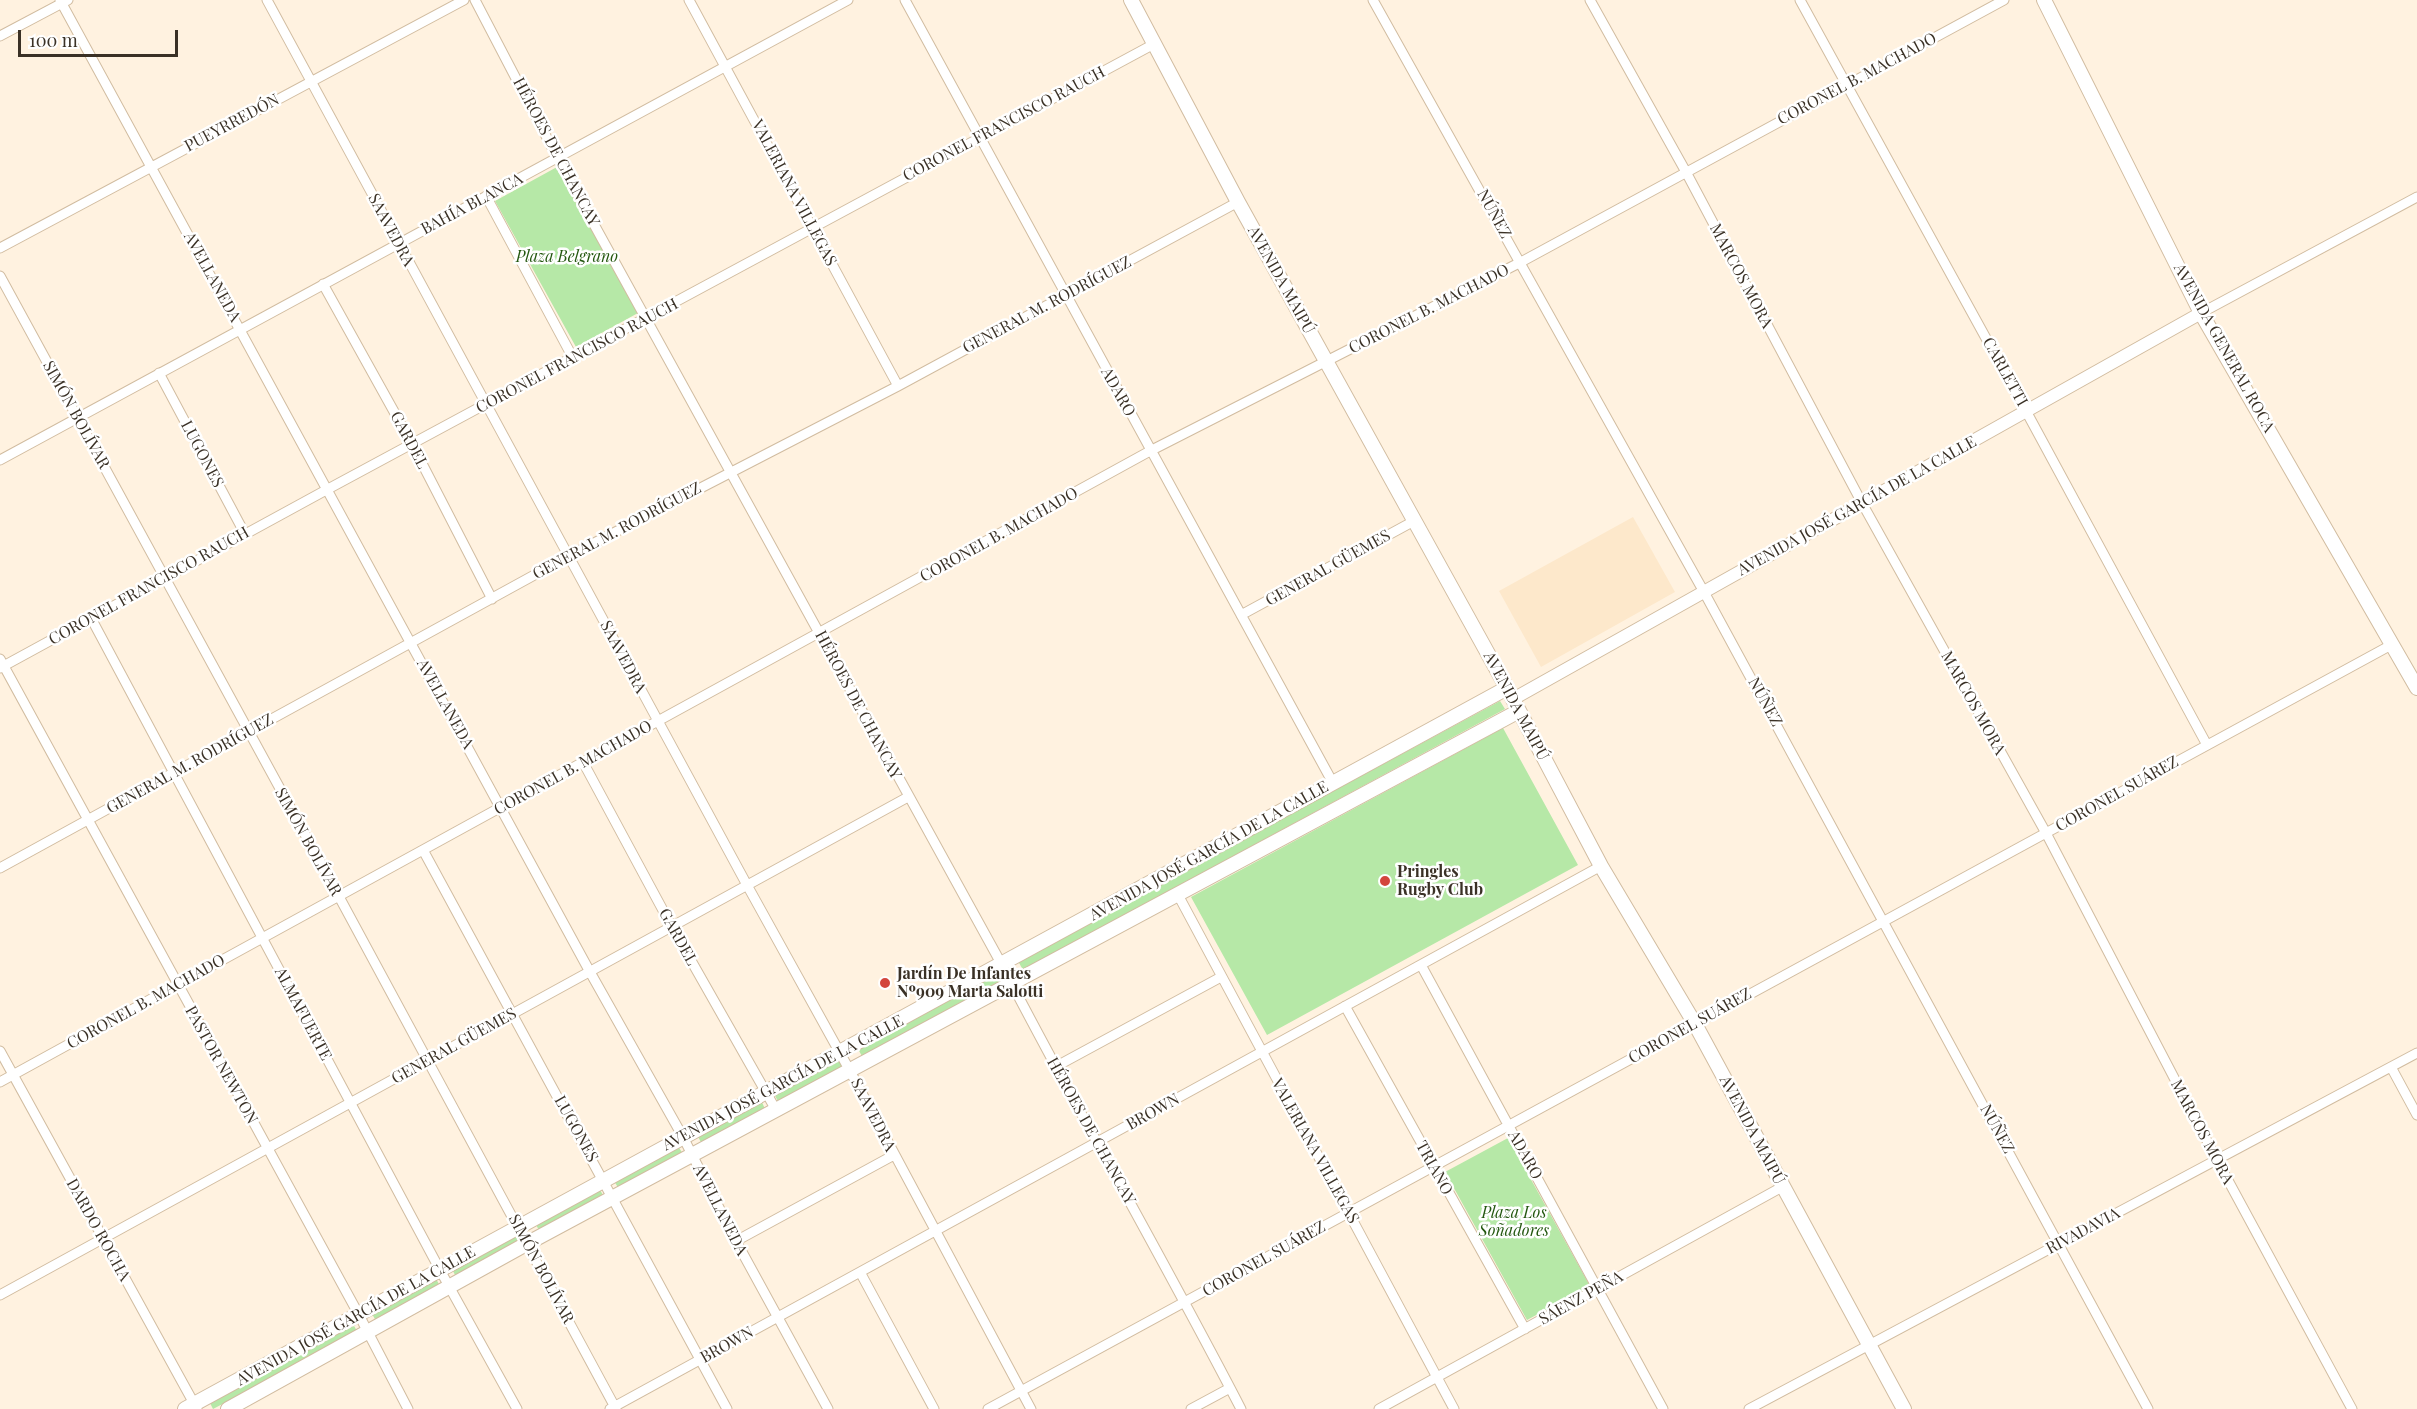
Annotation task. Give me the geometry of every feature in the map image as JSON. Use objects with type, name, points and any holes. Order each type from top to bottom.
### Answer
[{"type":"main road","name":"AVENIDA MAIPÚ","points":[[1131,0],[1238,202],[1513,699],[1601,866],[1695,1024],[1904,1409]]},
{"type":"main road","name":"AVENIDA GENERAL ROCA","points":[[2044,0],[2201,313],[2417,688]]},
{"type":"main road","name":"AVENIDA JOSÉ GARCÍA DE LA CALLE","points":[[192,1407],[603,1179],[840,1053],[1334,783],[1513,699]]},
{"type":"main road","name":"AVENIDA JOSÉ GARCÍA DE LA CALLE","points":[[228,1409],[528,1243],[1177,893],[1513,699]]},
{"type":"street","name":"SAAVEDRA","points":[[267,0],[850,1071],[1031,1409]]},
{"type":"street","name":"PUEYRREDÓN","points":[[0,248],[464,0]]},
{"type":"street","name":"HÉROES DE CHANCAY","points":[[475,0],[558,159],[1002,964],[1241,1409]]},
{"type":"street","name":"VALERIANA VILLEGAS","points":[[689,0],[898,386]]},
{"type":"street","name":"BAHÍA BLANCA","points":[[0,460],[848,0]]},
{"type":"street","name":"ADARO","points":[[905,0],[1150,451],[1334,783]]},
{"type":"street","name":"NÚÑEZ","points":[[1373,0],[1704,592],[2148,1409]]},
{"type":"street","name":"MARCOS MORA","points":[[1590,0],[1686,172],[1862,503],[2046,833],[2217,1160],[2352,1409]]},
{"type":"street","name":"CARLETTI","points":[[1800,0],[2207,745]]},
{"type":"street","name":"CORONEL B. MACHADO","points":[[0,1082],[1150,451],[1327,363],[1521,262],[2004,0]]},
{"type":"street","points":[[0,36],[63,1]]},
{"type":"street","name":"AVELLANEDA","points":[[63,1],[590,972],[683,1137],[736,1241],[828,1409]]},
{"type":"street","name":"CORONEL FRANCISCO RAUCH","points":[[1,664],[165,579],[244,534],[1154,44]]},
{"type":"street","points":[[486,196],[573,358]]},
{"type":"street","points":[[2201,313],[2417,197]]},
{"type":"street","name":"GENERAL M. RODRÍGUEZ","points":[[0,868],[569,556],[898,386],[1238,202]]},
{"type":"street","name":"SIMÓN BOLÍVAR","points":[[0,276],[519,1226],[613,1408]]},
{"type":"street","name":"GARDEL","points":[[323,284],[412,444],[492,599]]},
{"type":"street","name":"AVENIDA JOSÉ GARCÍA DE LA CALLE","points":[[1513,699],[2201,313]]},
{"type":"street","name":"LUGONES","points":[[159,373],[244,534]]},
{"type":"street","name":"GENERAL GÜEMES","points":[[1241,615],[1414,521]]},
{"type":"street","name":"ALMAFUERTE","points":[[91,618],[440,1270],[517,1409]]},
{"type":"street","name":"CORONEL SUÁREZ","points":[[988,1409],[2393,644]]},
{"type":"street","name":"PASTOR NEWTON","points":[[1,664],[359,1315],[408,1409]]},
{"type":"street","name":"GARDEL","points":[[583,762],[672,927],[776,1110]]},
{"type":"street","name":"GENERAL GÜEMES","points":[[0,1295],[908,797]]},
{"type":"street","name":"LUGONES","points":[[423,850],[727,1409]]},
{"type":"street","name":"BROWN","points":[[613,1408],[1601,866]]},
{"type":"street","name":"VALERIANA VILLEGAS","points":[[1177,893],[1454,1409]]},
{"type":"street","name":"ADARO","points":[[1421,965],[1663,1409]]},
{"type":"street","points":[[1055,1066],[1221,977]]},
{"type":"street","name":"TRIANO","points":[[1345,1006],[1432,1167],[1525,1329]]},
{"type":"street","name":"DARDO ROCHA","points":[[0,1051],[192,1407]]},
{"type":"street","name":"RIVADAVIA","points":[[1749,1409],[2417,1053]]},
{"type":"street","points":[[2391,1067],[2417,1115]]},
{"type":"street","points":[[736,1241],[894,1155]]},
{"type":"street","name":"SÁENZ PEÑA","points":[[1379,1409],[1782,1187]]},
{"type":"street","points":[[860,1272],[933,1409]]},
{"type":"street","points":[[1191,1409],[1230,1388]]},
{"type":"shaded area","points":[[1633,517],[1675,592],[1541,667],[1499,591]]},
{"type":"green space","name":"Plaza Belgrano","points":[[557,167],[638,313],[576,347],[495,201]]},
{"type":"green space","points":[[1500,701],[1505,709],[1023,970],[1018,961]]},
{"type":"green space","name":"Pringles Rugby Club","points":[[1503,728],[1578,865],[1267,1035],[1191,897]]},
{"type":"green space","points":[[998,972],[1003,981],[863,1058],[858,1049]]},
{"type":"green space","points":[[838,1059],[843,1068],[779,1103],[774,1094]]},
{"type":"green space","points":[[761,1100],[765,1109],[702,1144],[697,1135]]},
{"type":"green space","name":"Plaza Los Soñadores","points":[[1508,1138],[1590,1286],[1527,1320],[1445,1172]]},
{"type":"green space","points":[[678,1146],[683,1154],[619,1189],[614,1181]]},
{"type":"green space","points":[[599,1188],[604,1197],[540,1232],[535,1223]]},
{"type":"green space","points":[[515,1234],[520,1242],[456,1277],[452,1269]]},
{"type":"green space","points":[[435,1277],[440,1286],[376,1321],[371,1312]]},
{"type":"green space","points":[[353,1324],[358,1333],[213,1409],[209,1401]]},
{"type":"place","name":"Pringles Rugby Club","points":[[1385,881]]},
{"type":"place","name":"Jardín De Infantes Nº909 Marta Salotti","points":[[885,983]]}]
